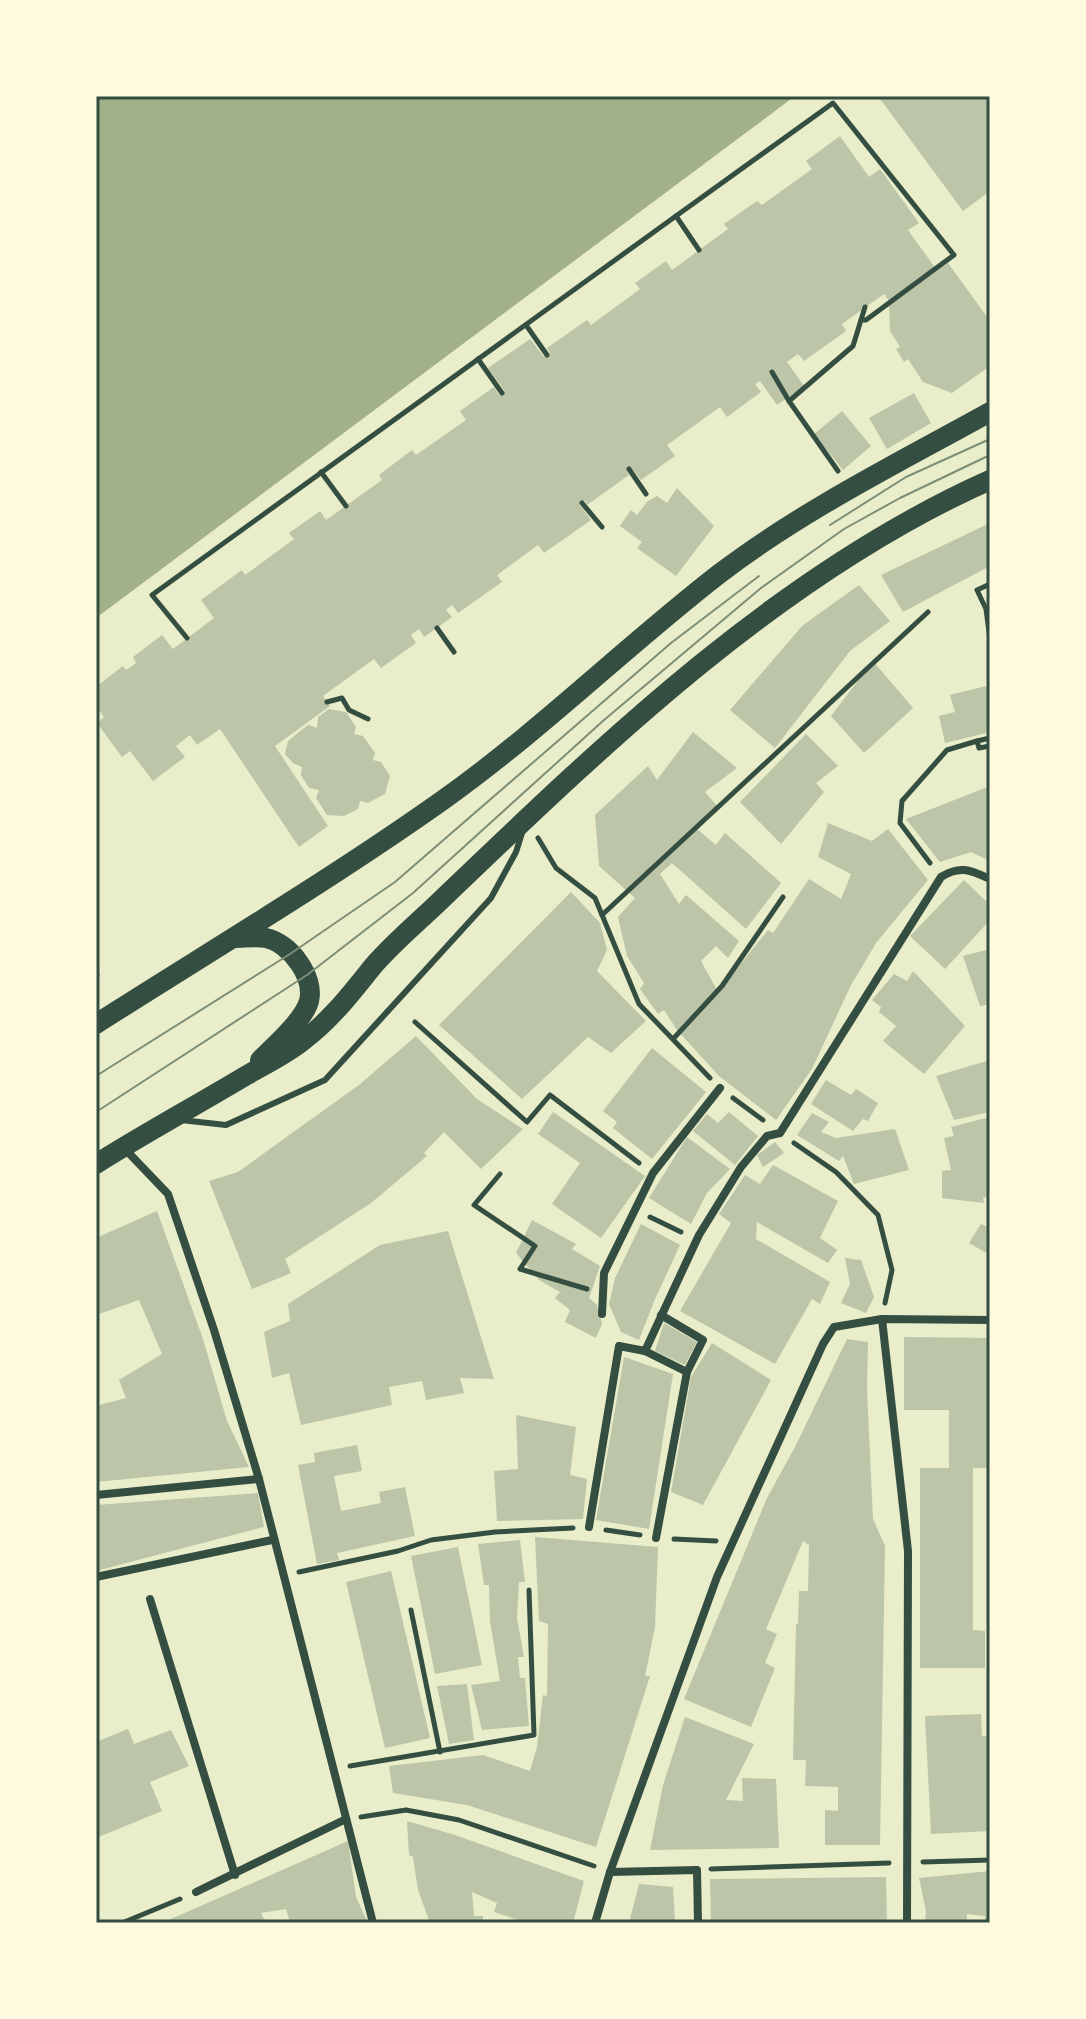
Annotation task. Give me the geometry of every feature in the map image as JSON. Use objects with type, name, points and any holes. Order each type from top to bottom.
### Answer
[{"type":"main road","points":[[96,1024],[444,800],[575,696],[665,618],[766,540],[841,493],[990,412]]},
{"type":"main road","points":[[96,1164],[285,1053],[322,1025],[358,988],[375,965],[526,821],[671,690],[758,620],[891,529],[990,480]]},
{"type":"main road","points":[[234,938],[266,938],[280,944],[307,975],[310,988],[304,1011],[247,1075]]},
{"type":"street","points":[[645,1351],[696,1240],[741,1167],[767,1136],[780,1133],[941,877],[954,869],[975,872],[990,879]]},
{"type":"street","points":[[602,1314],[604,1273],[653,1173],[720,1088]]},
{"type":"street","points":[[123,1147],[168,1194],[214,1330],[259,1479],[272,1540],[373,1923]]},
{"type":"street","points":[[656,1538],[687,1372],[703,1340],[661,1315]]},
{"type":"street","points":[[595,1923],[610,1872],[717,1577],[823,1344],[834,1327],[882,1319],[990,1320]]},
{"type":"street","points":[[882,1319],[908,1551],[907,1923]]},
{"type":"street","points":[[589,1527],[619,1346],[645,1351],[687,1372]]},
{"type":"street","points":[[96,1495],[259,1479]]},
{"type":"street","points":[[96,1577],[272,1540]]},
{"type":"street","points":[[150,1599],[235,1875]]},
{"type":"street","points":[[196,1892],[344,1820]]},
{"type":"street","points":[[610,1872],[697,1870],[698,1923]]},
{"type":"lane","points":[[174,1119],[226,1125],[325,1080],[491,898],[516,852],[526,821]]},
{"type":"path","points":[[187,638],[152,595],[833,103],[954,255],[866,320],[861,320]]},
{"type":"path","points":[[676,216],[699,250]]},
{"type":"path","points":[[789,401],[853,346],[865,307]]},
{"type":"path","points":[[526,325],[547,355]]},
{"type":"path","points":[[478,359],[502,393]]},
{"type":"path","points":[[772,372],[842,477]]},
{"type":"path","points":[[629,469],[646,494]]},
{"type":"path","points":[[321,472],[346,506]]},
{"type":"path","points":[[582,503],[602,527]]},
{"type":"path","points":[[990,584],[977,590],[986,609],[990,640]]},
{"type":"path","points":[[602,915],[928,612]]},
{"type":"path","points":[[437,628],[454,652]]},
{"type":"path","points":[[327,702],[342,698],[349,710],[368,719]]},
{"type":"path","points":[[941,877],[900,823],[902,801],[947,750],[990,738]]},
{"type":"path","points":[[977,741],[979,748],[990,746]]},
{"type":"path","points":[[526,821],[556,868],[595,898],[639,1004],[720,1088],[836,1172],[878,1215],[892,1270],[882,1319]]},
{"type":"path","points":[[673,1039],[722,986],[783,897]]},
{"type":"path","points":[[415,1022],[527,1122],[550,1095],[653,1173]]},
{"type":"path","points":[[500,1174],[474,1205],[535,1246],[520,1269],[603,1294]]},
{"type":"path","points":[[635,1209],[696,1240]]},
{"type":"path","points":[[283,1576],[398,1551],[431,1540],[495,1532],[589,1527],[656,1538],[733,1542]]},
{"type":"path","points":[[333,1769],[534,1735],[529,1590]]},
{"type":"path","points":[[411,1610],[440,1752]]},
{"type":"path","points":[[344,1820],[406,1810],[459,1820],[610,1872]]},
{"type":"path","points":[[697,1870],[990,1860]]},
{"type":"path","points":[[122,1923],[196,1892]]},
{"type":"shaded area","points":[[96,96],[795,96],[96,618]]},
{"type":"building","points":[[878,96],[990,96],[990,191],[963,211]]},
{"type":"building","points":[[840,136],[869,177],[880,169],[919,223],[908,230],[936,269],[890,302],[884,294],[842,324],[846,331],[804,361],[798,354],[787,362],[804,386],[777,405],[760,381],[755,384],[761,392],[727,417],[720,407],[667,445],[675,456],[641,480],[631,467],[627,471],[629,475],[587,505],[585,501],[580,505],[591,520],[544,553],[538,545],[497,575],[502,582],[458,613],[452,605],[446,610],[452,617],[424,637],[419,629],[411,635],[416,643],[381,668],[374,659],[323,696],[330,706],[275,746],[328,826],[299,847],[220,729],[197,745],[190,735],[176,746],[185,757],[153,781],[130,751],[122,757],[97,723],[104,717],[96,706],[96,693],[100,690],[97,686],[123,666],[126,670],[136,663],[133,657],[162,635],[173,649],[214,618],[201,600],[242,570],[245,575],[294,539],[289,533],[320,511],[326,520],[382,480],[379,475],[412,450],[416,455],[466,420],[460,411],[494,387],[499,395],[505,391],[488,368],[530,339],[544,357],[550,353],[547,348],[587,320],[591,325],[640,289],[635,283],[666,261],[672,270],[728,229],[724,224],[757,201],[762,205],[812,169],[806,161]]},
{"type":"building","points":[[948,263],[990,321],[990,366],[952,393],[923,382],[908,359],[904,362],[896,349],[900,347],[890,331],[889,306]]},
{"type":"building","points":[[914,393],[931,423],[887,449],[869,418]]},
{"type":"building","points":[[842,411],[871,446],[843,470],[814,434]]},
{"type":"building","points":[[677,488],[714,526],[676,576],[637,548],[642,542],[620,526],[631,510],[637,515],[648,501],[657,496],[667,503]]},
{"type":"building","points":[[990,523],[990,566],[903,612],[881,575]]},
{"type":"building","points":[[859,585],[890,621],[850,651],[775,748],[730,710],[802,626]]},
{"type":"building","points":[[873,661],[913,708],[864,753],[831,716]]},
{"type":"building","points":[[986,686],[990,701],[990,732],[945,743],[939,716],[955,712],[950,695]]},
{"type":"building","points":[[329,709],[346,712],[356,727],[354,734],[363,736],[375,753],[373,760],[381,762],[390,776],[385,794],[368,803],[360,801],[358,809],[344,816],[327,815],[316,798],[319,790],[309,788],[301,775],[302,767],[285,754],[288,741],[308,725],[317,728],[318,717]]},
{"type":"building","points":[[693,732],[737,768],[705,792],[717,806],[697,829],[716,845],[725,833],[781,883],[746,929],[672,863],[660,874],[679,904],[686,895],[739,941],[728,958],[716,946],[701,961],[718,992],[768,930],[773,933],[809,879],[841,899],[851,874],[818,857],[828,823],[872,841],[888,829],[928,880],[876,943],[850,987],[812,1069],[776,1120],[719,1076],[677,1030],[664,1010],[658,1014],[640,989],[644,983],[627,956],[618,917],[635,898],[599,866],[595,815],[648,766],[657,780]]},
{"type":"building","points":[[806,734],[838,766],[816,783],[824,792],[781,844],[740,802]]},
{"type":"building","points":[[990,786],[990,861],[971,852],[940,862],[906,819]]},
{"type":"building","points":[[964,880],[990,905],[990,920],[945,969],[910,936]]},
{"type":"building","points":[[571,892],[600,923],[607,950],[597,971],[646,1021],[611,1053],[588,1037],[522,1099],[439,1025]]},
{"type":"building","points":[[990,949],[990,1004],[980,1006],[963,956]]},
{"type":"building","points":[[913,971],[965,1026],[924,1074],[883,1041],[896,1026],[879,1012],[881,1007],[872,1000],[894,974],[907,981]]},
{"type":"building","points":[[416,1036],[477,1099],[523,1129],[481,1169],[444,1132],[424,1153],[427,1156],[371,1203],[285,1259],[291,1273],[252,1289],[209,1181],[238,1172],[359,1085]]},
{"type":"building","points":[[652,1048],[706,1092],[652,1159],[613,1128],[617,1122],[603,1111]]},
{"type":"building","points":[[990,1060],[989,1112],[954,1120],[936,1076]]},
{"type":"building","points":[[826,1080],[851,1095],[856,1089],[878,1103],[868,1121],[863,1119],[853,1131],[811,1104]]},
{"type":"building","points":[[553,1112],[645,1176],[601,1238],[552,1204],[580,1163],[538,1134]]},
{"type":"building","points":[[729,1112],[758,1136],[735,1165],[693,1131],[707,1114],[718,1123]]},
{"type":"building","points":[[812,1113],[829,1122],[821,1132],[836,1138],[895,1129],[909,1170],[854,1184],[843,1156],[839,1161],[797,1135]]},
{"type":"building","points":[[990,1117],[990,1198],[983,1197],[984,1203],[942,1198],[942,1171],[951,1170],[944,1138],[954,1136],[951,1127]]},
{"type":"building","points":[[687,1137],[730,1169],[707,1193],[691,1224],[649,1198]]},
{"type":"building","points":[[775,1142],[784,1153],[763,1167],[757,1155]]},
{"type":"building","points":[[773,1165],[838,1201],[820,1238],[837,1250],[828,1263],[757,1222],[756,1239],[830,1282],[820,1304],[812,1299],[775,1364],[680,1311],[731,1223],[719,1214],[745,1175],[760,1184]]},
{"type":"building","points":[[157,1211],[203,1339],[227,1421],[249,1467],[96,1482],[96,1396],[99,1405],[126,1398],[119,1380],[162,1354],[139,1300],[96,1315],[96,1238]]},
{"type":"building","points":[[532,1220],[576,1244],[572,1249],[600,1266],[589,1298],[597,1305],[602,1324],[596,1338],[565,1322],[570,1310],[555,1298],[560,1292],[539,1280],[516,1253]]},
{"type":"building","points":[[641,1224],[680,1245],[639,1340],[621,1332],[609,1304],[615,1278]]},
{"type":"building","points":[[981,1224],[990,1228],[990,1255],[969,1243]]},
{"type":"building","points":[[448,1231],[494,1379],[460,1378],[464,1393],[426,1400],[422,1381],[389,1387],[392,1405],[301,1425],[289,1373],[272,1378],[264,1332],[290,1321],[288,1304],[380,1245]]},
{"type":"building","points":[[845,1258],[861,1260],[874,1297],[866,1313],[841,1303],[850,1284]]},
{"type":"building","points":[[664,1323],[697,1342],[685,1365],[655,1351]]},
{"type":"building","points":[[904,1337],[990,1338],[990,1468],[973,1468],[973,1630],[985,1631],[985,1668],[920,1668],[920,1468],[949,1468],[949,1410],[904,1410]]},
{"type":"building","points":[[847,1339],[868,1342],[873,1519],[885,1546],[880,1845],[825,1845],[825,1810],[838,1811],[838,1787],[805,1786],[806,1760],[793,1760],[796,1624],[799,1591],[808,1591],[809,1545],[803,1541],[766,1629],[777,1634],[765,1663],[775,1668],[751,1727],[684,1699],[767,1498]]},
{"type":"building","points":[[712,1343],[771,1380],[703,1505],[671,1492],[691,1377]]},
{"type":"building","points":[[624,1357],[673,1374],[649,1529],[596,1520]]},
{"type":"building","points":[[516,1415],[576,1427],[570,1475],[587,1479],[583,1519],[497,1521],[494,1471],[518,1469]]},
{"type":"building","points":[[357,1445],[362,1471],[334,1476],[341,1511],[381,1503],[379,1492],[405,1487],[415,1536],[337,1553],[339,1560],[317,1564],[298,1465],[315,1462],[314,1453]]},
{"type":"building","points":[[258,1493],[264,1527],[96,1571],[96,1505]]},
{"type":"building","points":[[535,1537],[658,1547],[655,1627],[645,1676],[650,1676],[596,1847],[467,1805],[393,1793],[389,1766],[483,1755],[530,1771],[537,1747],[543,1695],[547,1696],[548,1624],[539,1621]]},
{"type":"building","points":[[520,1540],[525,1582],[519,1582],[517,1618],[524,1657],[518,1657],[520,1678],[525,1678],[529,1726],[482,1730],[471,1685],[500,1681],[490,1621],[489,1585],[484,1585],[478,1544]]},
{"type":"building","points":[[458,1547],[482,1665],[435,1674],[411,1556]]},
{"type":"building","points":[[391,1571],[430,1738],[385,1748],[346,1582]]},
{"type":"building","points":[[467,1684],[474,1740],[449,1744],[437,1686]]},
{"type":"building","points":[[981,1714],[982,1736],[990,1736],[990,1831],[931,1834],[925,1716]]},
{"type":"building","points":[[685,1717],[754,1744],[726,1800],[743,1801],[742,1778],[776,1779],[779,1848],[650,1850],[663,1785]]},
{"type":"building","points":[[128,1729],[134,1744],[171,1730],[189,1766],[150,1782],[162,1811],[96,1838],[96,1742]]},
{"type":"building","points":[[407,1821],[584,1881],[573,1923],[518,1923],[518,1920],[494,1912],[497,1903],[472,1892],[474,1916],[483,1916],[483,1923],[430,1923],[418,1890],[413,1857],[409,1855]]},
{"type":"building","points":[[348,1841],[356,1897],[368,1923],[290,1923],[286,1909],[261,1913],[266,1923],[162,1923]]},
{"type":"building","points":[[990,1871],[990,1923],[985,1923],[985,1916],[967,1914],[967,1923],[925,1923],[926,1911],[919,1878]]},
{"type":"building","points":[[886,1877],[887,1923],[711,1923],[710,1879]]},
{"type":"building","points":[[639,1884],[673,1887],[675,1923],[629,1923]]},
{"type":"tram line","points":[[830,525],[906,477],[990,439]]},
{"type":"tram line","points":[[96,1112],[307,975],[413,893],[604,720],[761,588],[844,529],[990,455]]},
{"type":"tram line","points":[[96,1076],[290,954],[395,882],[671,643],[759,576]]}]
